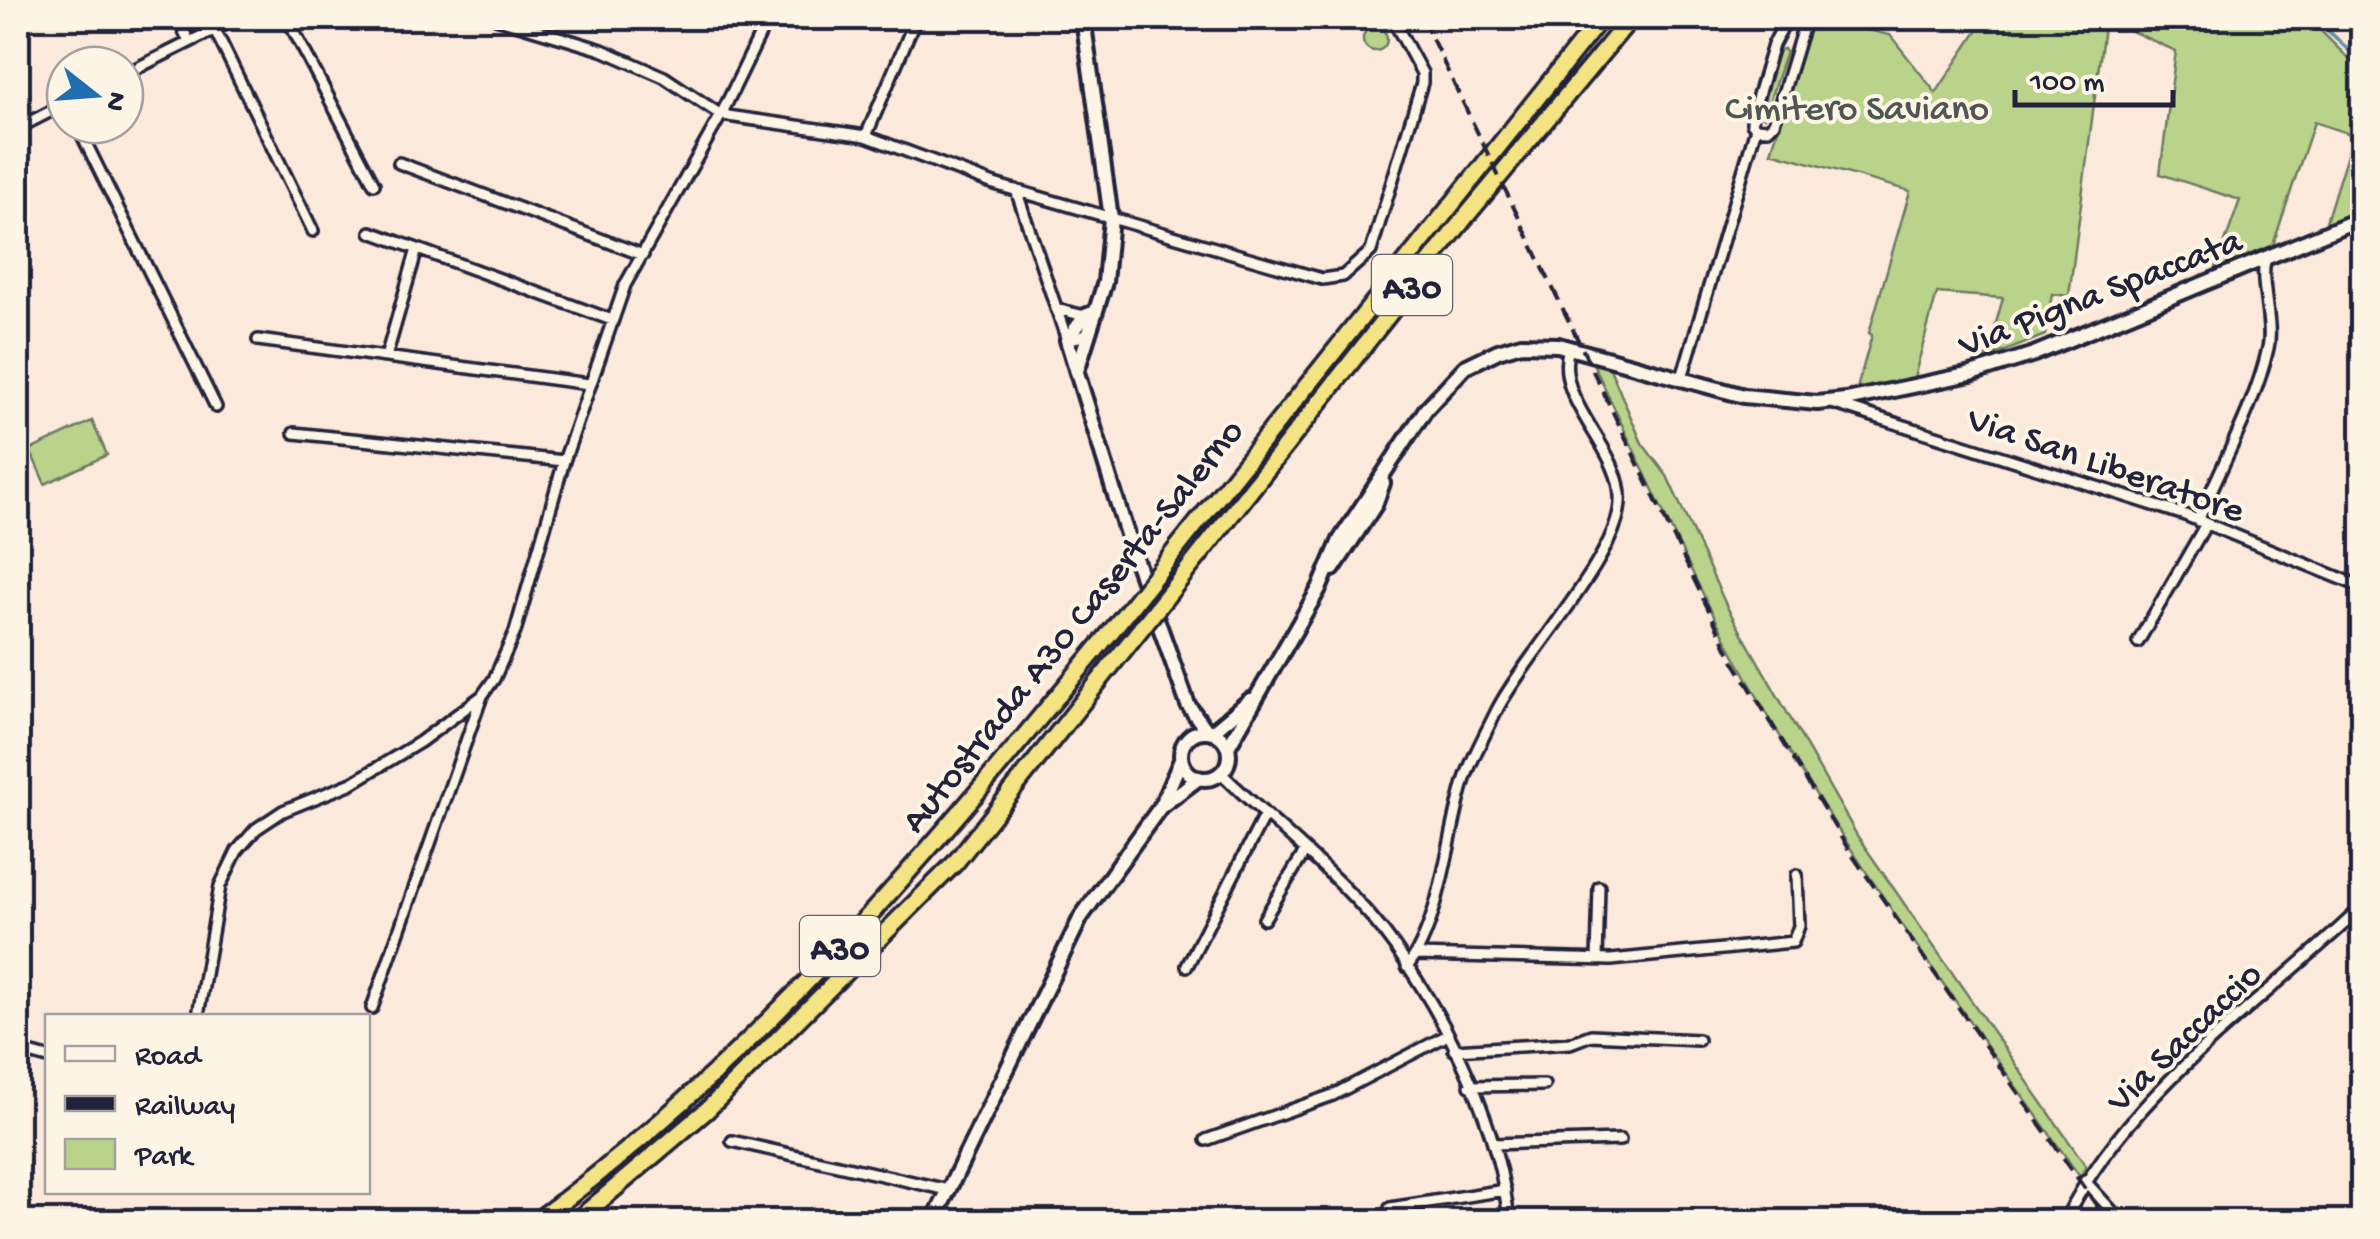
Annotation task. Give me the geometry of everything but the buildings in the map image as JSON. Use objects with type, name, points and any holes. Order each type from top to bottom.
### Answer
[{"type":"highway","name":"Autostrada A30 Caserta-Salerno","points":[[535,1222],[687,1100],[821,967],[930,847],[1109,634],[1601,18]]},
{"type":"highway","name":"Autostrada A30 Caserta-Salerno","points":[[576,1222],[706,1110],[956,863],[1463,220],[1631,18]]},
{"type":"main road","points":[[1078,369],[1090,314],[1104,282],[1111,218],[1084,18]]},
{"type":"main road","name":"Via Pigna Spaccata","points":[[1564,346],[1744,396],[1828,402],[1924,386],[2018,360],[2362,218]]},
{"type":"main road","points":[[1090,314],[1067,340],[1139,568],[1188,704],[1209,731],[1228,747]]},
{"type":"main road","points":[[1160,806],[1198,778],[1221,773],[1228,761],[1228,747],[1324,580],[1340,540],[1426,408],[1465,367],[1521,344],[1564,346]]},
{"type":"main road","points":[[1187,739],[1209,731],[1259,692]]},
{"type":"main road","points":[[933,1222],[1081,917],[1160,806],[1187,739],[1188,704]]},
{"type":"main road","points":[[1181,760],[1198,778]]},
{"type":"street","points":[[177,18],[189,41]]},
{"type":"street","points":[[145,64],[238,18]]},
{"type":"street","points":[[287,18],[374,184]]},
{"type":"street","points":[[496,18],[602,50],[664,77],[721,116],[866,136],[1016,190],[1322,279],[1342,276],[1371,252],[1422,84],[1422,74],[1394,18],[1405,18]]},
{"type":"street","points":[[372,1008],[482,696],[506,658],[516,632],[564,461],[625,285],[721,116],[768,18]]},
{"type":"street","points":[[866,136],[916,18]]},
{"type":"street","points":[[1787,18],[1773,45],[1753,112],[1752,123],[1756,128],[1768,129],[1774,123],[1806,18]]},
{"type":"street","points":[[214,28],[313,231]]},
{"type":"street","points":[[18,128],[45,114]]},
{"type":"street","points":[[1681,381],[1756,128]]},
{"type":"street","points":[[87,145],[216,407]]},
{"type":"street","points":[[399,163],[643,255]]},
{"type":"street","points":[[1016,190],[1067,340],[1087,335]]},
{"type":"street","points":[[371,232],[612,320]]},
{"type":"street","points":[[386,357],[417,249]]},
{"type":"street","points":[[2138,642],[2202,522],[2270,344],[2269,293],[2263,274],[2266,258]]},
{"type":"street","points":[[1056,309],[1090,314]]},
{"type":"street","points":[[258,340],[590,384]]},
{"type":"street","points":[[1407,967],[1438,890],[1473,759],[1510,687],[1580,588],[1618,516],[1620,491],[1566,374],[1564,346]]},
{"type":"street","name":"Via San Liberatore","points":[[1828,402],[2202,522],[2362,587]]},
{"type":"street","points":[[294,433],[564,461]]},
{"type":"street","points":[[198,1014],[220,886],[226,869],[256,829],[283,810],[368,773],[482,696]]},
{"type":"street","points":[[1221,773],[1394,945],[1470,1086],[1493,1144],[1509,1222]]},
{"type":"street","points":[[1187,966],[1264,816]]},
{"type":"street","points":[[1264,919],[1304,853]]},
{"type":"street","points":[[1415,955],[1597,960],[1794,942],[1799,926],[1797,875]]},
{"type":"street","points":[[1597,960],[1598,887]]},
{"type":"street","name":"Via Saccaccio","points":[[2064,1222],[2085,1181],[2171,1079],[2362,908]]},
{"type":"street","points":[[1454,1050],[1570,1043],[1591,1035],[1698,1040]]},
{"type":"street","points":[[1206,1140],[1333,1095],[1446,1036]]},
{"type":"street","points":[[18,1050],[45,1057]]},
{"type":"street","points":[[1470,1086],[1544,1085]]},
{"type":"street","points":[[732,1140],[948,1190]]},
{"type":"street","points":[[1493,1144],[1620,1140]]},
{"type":"street","points":[[2085,1181],[2122,1222]]},
{"type":"street","points":[[1390,1208],[1505,1190]]},
{"type":"green space","name":"Cimitero Saviano","points":[[1813,18],[1890,35],[1936,93],[1986,18],[2308,18],[2362,72],[2362,213],[2324,228],[2353,135],[2314,122],[2271,251],[2214,273],[2240,200],[2160,174],[2176,51],[2105,19],[2069,296],[2052,294],[2045,335],[1986,359],[2003,298],[1937,293],[1912,385],[1861,391],[1858,385],[1872,335],[1869,333],[1910,191],[1771,152]]},
{"type":"green space","points":[[1375,27],[1384,30],[1384,48],[1375,51],[1366,48],[1363,39],[1366,30]]},
{"type":"green space","points":[[1784,49],[1764,117],[1760,114],[1779,50]]},
{"type":"green space","points":[[1591,359],[1608,364],[1642,443],[1667,476],[1727,607],[1858,837],[2086,1166],[2080,1177],[1894,913],[1789,751],[1710,607]]},
{"type":"green space","points":[[92,421],[107,455],[45,484],[30,450]]},
{"type":"waterway","points":[[2315,18],[2362,63]]},
{"type":"railway","points":[[1422,18],[1733,660],[1850,852],[2108,1222]]}]
